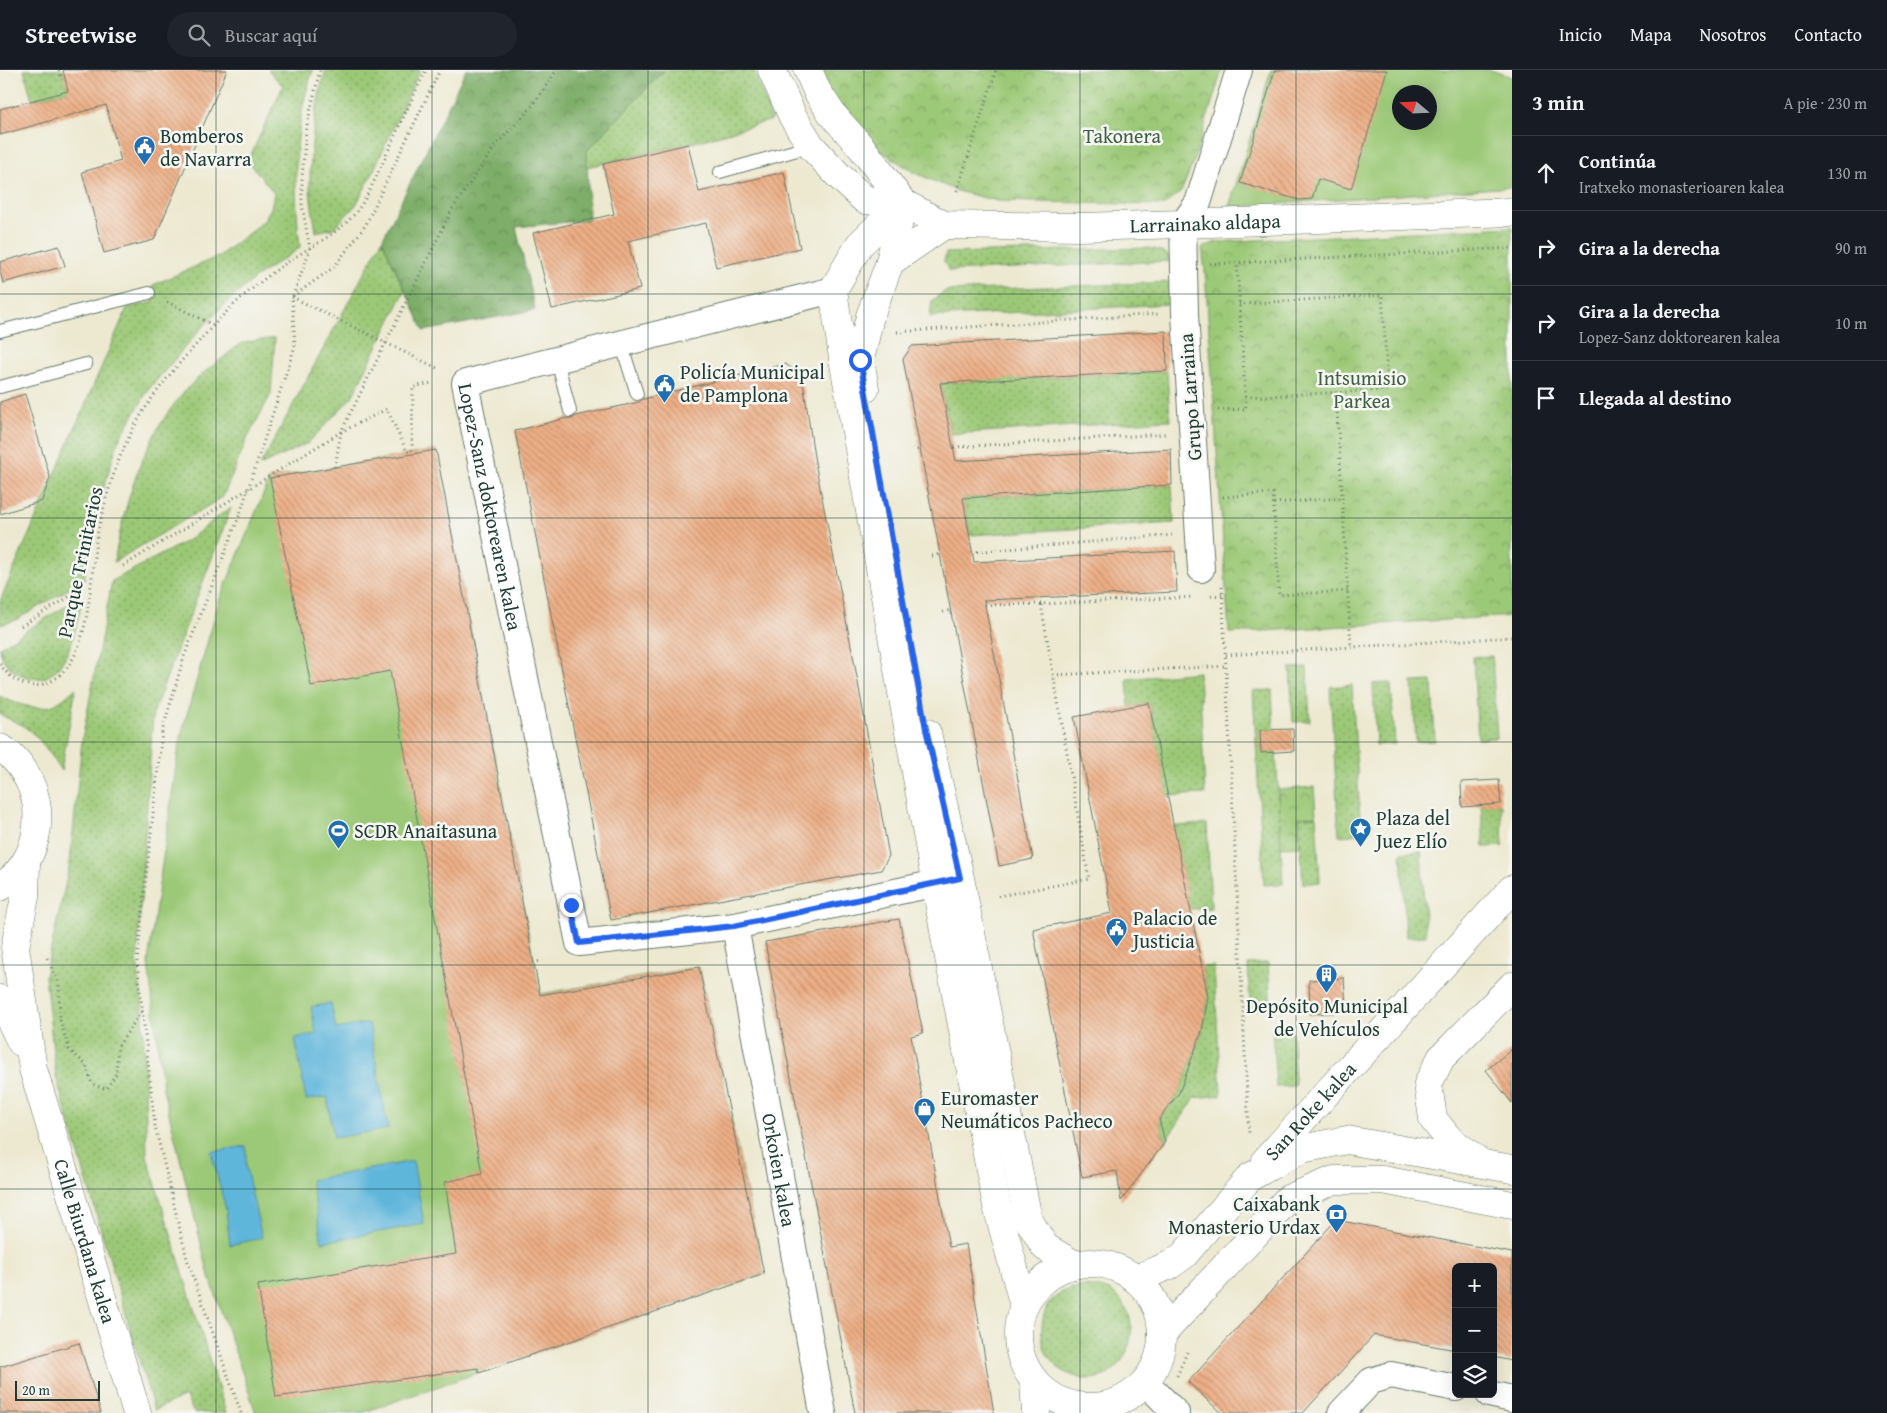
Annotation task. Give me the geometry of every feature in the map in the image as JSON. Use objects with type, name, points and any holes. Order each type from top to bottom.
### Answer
[{"type":"street","points":[[772,70],[792,117],[811,146],[865,200],[866,213],[860,244]]},
{"type":"street","name":"Larrainako aldapa","points":[[808,70],[817,91],[832,114],[862,148],[903,203]]},
{"type":"street","points":[[1183,224],[1198,203],[1239,70]]},
{"type":"street","name":"Larrainako aldapa","points":[[865,200],[903,203],[944,225],[1080,227],[1512,212]]},
{"type":"street","points":[[903,203],[860,244],[833,290],[843,358],[948,881],[1028,1219],[1045,1247],[1075,1265]]},
{"type":"street","points":[[903,203],[890,262],[870,316],[860,360],[926,729],[948,881],[946,942],[997,1206],[1024,1306]]},
{"type":"street","name":"Grupo Larraina","points":[[1183,224],[1185,314],[1202,569]]},
{"type":"street","points":[[890,262],[944,225]]},
{"type":"street","name":"Lopez-Sanz doktorearen kalea","points":[[734,926],[579,943],[465,383],[833,290]]},
{"type":"street","points":[[0,748],[22,767],[34,790],[39,814],[36,839],[26,862],[9,882],[0,887]]},
{"type":"street","name":"Calle Biurdana kalea","points":[[26,862],[25,897],[15,948],[33,1068],[137,1413]]},
{"type":"street","points":[[734,926],[948,881]]},
{"type":"street","name":"San Roke kalea","points":[[1136,1279],[1170,1266],[1184,1255],[1250,1177],[1512,889]]},
{"type":"street","name":"Orkoien kalea","points":[[734,926],[823,1413]]},
{"type":"street","points":[[1481,1164],[1449,1139],[1433,1119],[1428,1084],[1441,1058],[1512,986]]},
{"type":"street","name":"Calle Biurdana kalea","points":[[0,999],[33,1068]]},
{"type":"street","points":[[1250,1177],[1300,1149],[1347,1140],[1512,1170]]},
{"type":"street","points":[[1162,1334],[1288,1199],[1334,1180],[1383,1180],[1512,1205]]},
{"type":"street","points":[[1096,1263],[1117,1268],[1136,1279],[1150,1295],[1159,1314],[1162,1334],[1160,1354],[1145,1382],[1114,1408],[1094,1408],[1072,1405],[1051,1396],[1034,1382],[1024,1364],[1019,1346],[1019,1326],[1024,1306],[1036,1287],[1054,1273],[1075,1265],[1096,1263]]},
{"type":"street","points":[[1341,1413],[1371,1381],[1391,1375],[1452,1387]]},
{"type":"street","points":[[1034,1382],[1036,1413]]},
{"type":"street","points":[[1145,1382],[1176,1413]]},
{"type":"street","points":[[1497,1396],[1512,1399]]},
{"type":"lane","points":[[720,172],[811,146]]},
{"type":"lane","points":[[0,331],[149,293]]},
{"type":"lane","points":[[621,344],[637,394]]},
{"type":"lane","points":[[557,360],[570,411]]},
{"type":"lane","points":[[0,387],[86,364]]},
{"type":"path","points":[[59,70],[62,80]]},
{"type":"path","points":[[241,1413],[187,1259],[155,1126],[137,961],[162,732],[184,657],[240,514],[295,346],[292,297],[310,249],[302,205],[306,129],[320,70]]},
{"type":"path","name":"Parque Trinitarios","points":[[0,664],[6,673],[19,682],[35,686],[49,683],[59,677],[67,666],[77,649],[83,631],[97,534],[120,457],[129,437],[153,396],[213,325],[246,294],[352,217],[367,195],[426,70]]},
{"type":"path","points":[[292,297],[334,267],[365,226],[440,70]]},
{"type":"path","points":[[335,467],[341,432],[453,208],[496,145],[530,108],[557,70]]},
{"type":"path","points":[[957,191],[996,70]]},
{"type":"path","points":[[1185,280],[1201,264],[1512,248]]},
{"type":"path","points":[[1214,411],[1246,409],[1237,263]]},
{"type":"path","points":[[149,293],[213,325]]},
{"type":"path","points":[[1239,304],[1382,295],[1388,390],[1246,397]]},
{"type":"path","points":[[292,297],[438,368]]},
{"type":"path","points":[[898,332],[1167,314]]},
{"type":"path","points":[[123,566],[232,501],[341,432],[387,410],[407,452],[412,451],[413,387],[432,383]]},
{"type":"path","points":[[1336,392],[1351,647]]},
{"type":"path","name":"Grupo Larraina","points":[[954,447],[1173,434]]},
{"type":"path","points":[[912,449],[920,450]]},
{"type":"path","points":[[1216,497],[1273,493],[1279,595],[1348,591]]},
{"type":"path","points":[[1274,503],[1342,498]]},
{"type":"path","points":[[972,552],[1178,534]]},
{"type":"path","points":[[932,556],[940,554]]},
{"type":"path","points":[[1206,596],[1222,595]]},
{"type":"path","points":[[21,626],[69,597]]},
{"type":"path","points":[[985,605],[1198,597]]},
{"type":"path","points":[[998,896],[1089,879],[1041,604]]},
{"type":"path","points":[[943,612],[950,610]]},
{"type":"path","points":[[1226,655],[1512,637]]},
{"type":"path","points":[[1053,675],[1226,666],[1250,1140]]},
{"type":"path","points":[[46,957],[58,983],[60,1020],[70,1049],[86,1065],[92,1084],[106,1089],[116,1074],[118,1046],[142,1010]]},
{"type":"path","points":[[533,962],[543,961]]},
{"type":"path","points":[[1175,1385],[1191,1343]]},
{"type":"green space","points":[[24,70],[63,70],[68,91],[32,100]]},
{"type":"green space","points":[[268,70],[313,70],[301,115],[296,158],[300,248],[256,277],[223,306],[149,389],[118,441],[97,510],[84,580],[16,620],[0,625],[0,601],[127,308],[153,302],[153,285],[219,256],[263,222],[271,208],[274,193],[248,161],[283,86]]},
{"type":"green space","points":[[326,70],[420,70],[356,205],[334,228],[316,232],[311,203],[310,172],[316,111]]},
{"type":"green space","points":[[466,70],[664,70],[587,151],[589,220],[516,227],[535,310],[424,331],[382,240]]},
{"type":"green space","points":[[664,70],[754,70],[772,120],[688,144],[587,167],[587,151]]},
{"type":"green space","name":"Takonera","points":[[809,70],[1222,70],[1194,161],[1181,192],[1164,205],[997,201],[957,191],[913,172],[865,140]]},
{"type":"green space","points":[[1271,70],[1491,70],[1512,77],[1512,187],[1229,207]]},
{"type":"green space","name":"Intsumisio Parkea","points":[[1512,227],[1512,616],[1229,633],[1202,248],[1216,242]]},
{"type":"green space","points":[[382,240],[405,291],[352,397],[308,443],[260,466]]},
{"type":"green space","points":[[1149,248],[1166,253],[1172,261],[949,271],[944,261],[946,253]]},
{"type":"green space","points":[[1175,282],[1175,291],[1170,304],[930,317],[932,301],[945,291]]},
{"type":"green space","points":[[275,338],[271,394],[247,439],[223,497],[114,562],[135,478],[159,427],[175,404],[194,382],[237,347],[248,342]]},
{"type":"green space","points":[[1167,371],[1170,420],[951,434],[940,383]]},
{"type":"green space","name":"SCDR Anaitasuna","points":[[436,450],[540,994],[699,967],[764,1274],[361,1413],[256,1413],[208,1272],[163,1089],[148,962],[180,739],[219,601],[270,478]]},
{"type":"green space","points":[[1172,485],[1174,523],[970,535],[963,498]]},
{"type":"green space","points":[[231,508],[153,713],[137,961],[143,1010],[147,1156],[226,1413],[194,1413],[185,1396],[154,1410],[56,1077],[45,976],[70,863],[82,740],[112,581],[190,539]]},
{"type":"green space","points":[[82,596],[72,642],[57,669],[46,677],[32,678],[16,672],[7,665],[1,654],[0,647]]},
{"type":"green space","points":[[1492,656],[1497,738],[1478,739],[1473,657]]},
{"type":"green space","points":[[1307,667],[1310,721],[1293,722],[1290,668]]},
{"type":"green space","points":[[1199,672],[1205,794],[1167,796],[1149,703],[1129,707],[1127,679]]},
{"type":"green space","points":[[1432,681],[1435,741],[1416,742],[1412,682]]},
{"type":"green space","points":[[1391,683],[1395,744],[1376,745],[1373,684]]},
{"type":"green space","points":[[1352,685],[1361,834],[1339,836],[1330,687]]},
{"type":"green space","points":[[76,688],[61,771],[49,752],[34,734],[22,725],[0,714],[0,696],[28,706],[44,707],[57,703]]},
{"type":"green space","points":[[1272,690],[1274,730],[1260,731],[1261,752],[1276,752],[1283,884],[1264,885],[1253,691]]},
{"type":"green space","points":[[1314,787],[1316,816],[1299,817],[1300,846],[1281,847],[1278,790]]},
{"type":"green space","points":[[1501,804],[1503,846],[1484,847],[1481,805]]},
{"type":"green space","points":[[1316,816],[1320,882],[1303,884],[1299,817]]},
{"type":"green space","points":[[1207,824],[1211,908],[1190,909],[1173,826]]},
{"type":"green space","points":[[1421,851],[1426,936],[1406,937],[1401,853]]},
{"type":"green space","points":[[1268,963],[1271,1009],[1250,1010],[1248,964]]},
{"type":"green space","points":[[1214,966],[1221,1095],[1195,1098],[1165,1142],[1159,1119],[1179,1093],[1202,1031],[1208,997],[1202,967]]},
{"type":"green space","points":[[1292,1025],[1295,1086],[1276,1087],[1272,1027]]},
{"type":"green space","points":[[1084,1286],[1105,1289],[1115,1295],[1122,1302],[1130,1318],[1131,1337],[1121,1362],[1109,1374],[1094,1379],[1073,1376],[1059,1369],[1046,1353],[1042,1339],[1043,1317],[1048,1304],[1064,1291]]},
{"type":"water","points":[[331,1003],[336,1029],[369,1023],[388,1129],[334,1138],[327,1097],[306,1100],[295,1038],[316,1034],[311,1007]]},
{"type":"water","points":[[246,1146],[246,1168],[262,1238],[230,1245],[226,1210],[211,1152]]},
{"type":"water","points":[[413,1161],[424,1224],[322,1242],[311,1180]]},
{"type":"building","name":"Bomberos de Navarra","points":[[63,70],[227,70],[154,240],[104,253],[82,172],[121,161],[106,105],[0,135],[0,109],[68,91]]},
{"type":"building","points":[[1275,70],[1387,70],[1351,189],[1318,179],[1312,199],[1299,200],[1240,183]]},
{"type":"building","points":[[688,144],[699,192],[784,172],[800,248],[716,267],[706,223],[628,241],[640,289],[552,309],[533,233],[614,214],[603,164]]},
{"type":"building","points":[[59,246],[65,266],[3,283],[0,262]]},
{"type":"building","points":[[1166,331],[1167,371],[940,383],[956,461],[1171,449],[1172,485],[963,498],[974,562],[1175,551],[1177,592],[984,600],[1033,859],[999,866],[903,359],[912,346]]},
{"type":"building","points":[[785,364],[800,373],[804,388],[814,457],[855,666],[889,856],[881,870],[611,920],[515,431],[567,418],[572,419],[576,416],[639,402],[643,399]]},
{"type":"building","points":[[25,394],[50,477],[42,501],[0,514],[0,402]]},
{"type":"building","points":[[436,450],[540,995],[699,967],[764,1274],[479,1373],[478,1368],[276,1397],[258,1285],[456,1254],[445,1182],[482,1174],[390,671],[311,686],[270,478]]},
{"type":"building","name":"Palacio de Justicia","points":[[1149,703],[1208,997],[1202,1031],[1179,1093],[1159,1119],[1165,1142],[1121,1201],[1117,1171],[1082,1177],[1033,929],[1112,913],[1074,717]]},
{"type":"building","points":[[1293,729],[1294,751],[1261,753],[1260,730]]},
{"type":"building","points":[[1499,780],[1501,804],[1462,807],[1461,782]]},
{"type":"building","points":[[899,919],[923,1033],[911,1036],[949,1247],[966,1244],[994,1413],[855,1413],[765,942]]},
{"type":"building","name":"Depósito Municipal de Vehículos","points":[[1344,978],[1346,1006],[1334,1007],[1334,1013],[1310,1014],[1309,980]]},
{"type":"building","points":[[1512,1049],[1512,1103],[1486,1070]]},
{"type":"building","points":[[1336,1220],[1512,1253],[1512,1361],[1497,1358],[1497,1263],[1452,1263],[1452,1349],[1374,1335],[1303,1413],[1221,1413],[1188,1382]]},
{"type":"building","points":[[79,1343],[101,1413],[0,1413],[0,1367]]},
{"type":"place","name":"Bomberos de Navarra","points":[[144,166]]},
{"type":"place","name":"Policía Municipal de Pamplona","points":[[664,403]]},
{"type":"place","name":"Plaza del Juez Elío","points":[[1360,848]]},
{"type":"place","name":"SCDR Anaitasuna","points":[[338,850]]},
{"type":"place","name":"Palacio de Justicia","points":[[1117,948]]},
{"type":"place","name":"Depósito Municipal de Vehículos","points":[[1327,993]]},
{"type":"place","name":"Euromaster Neumáticos Pacheco","points":[[925,1128]]},
{"type":"place","name":"Caixabank Monasterio Urdax","points":[[1336,1234]]},
{"type":"route","points":[[571,905],[579,943],[734,926],[960,878],[926,729],[860,360]]}]
